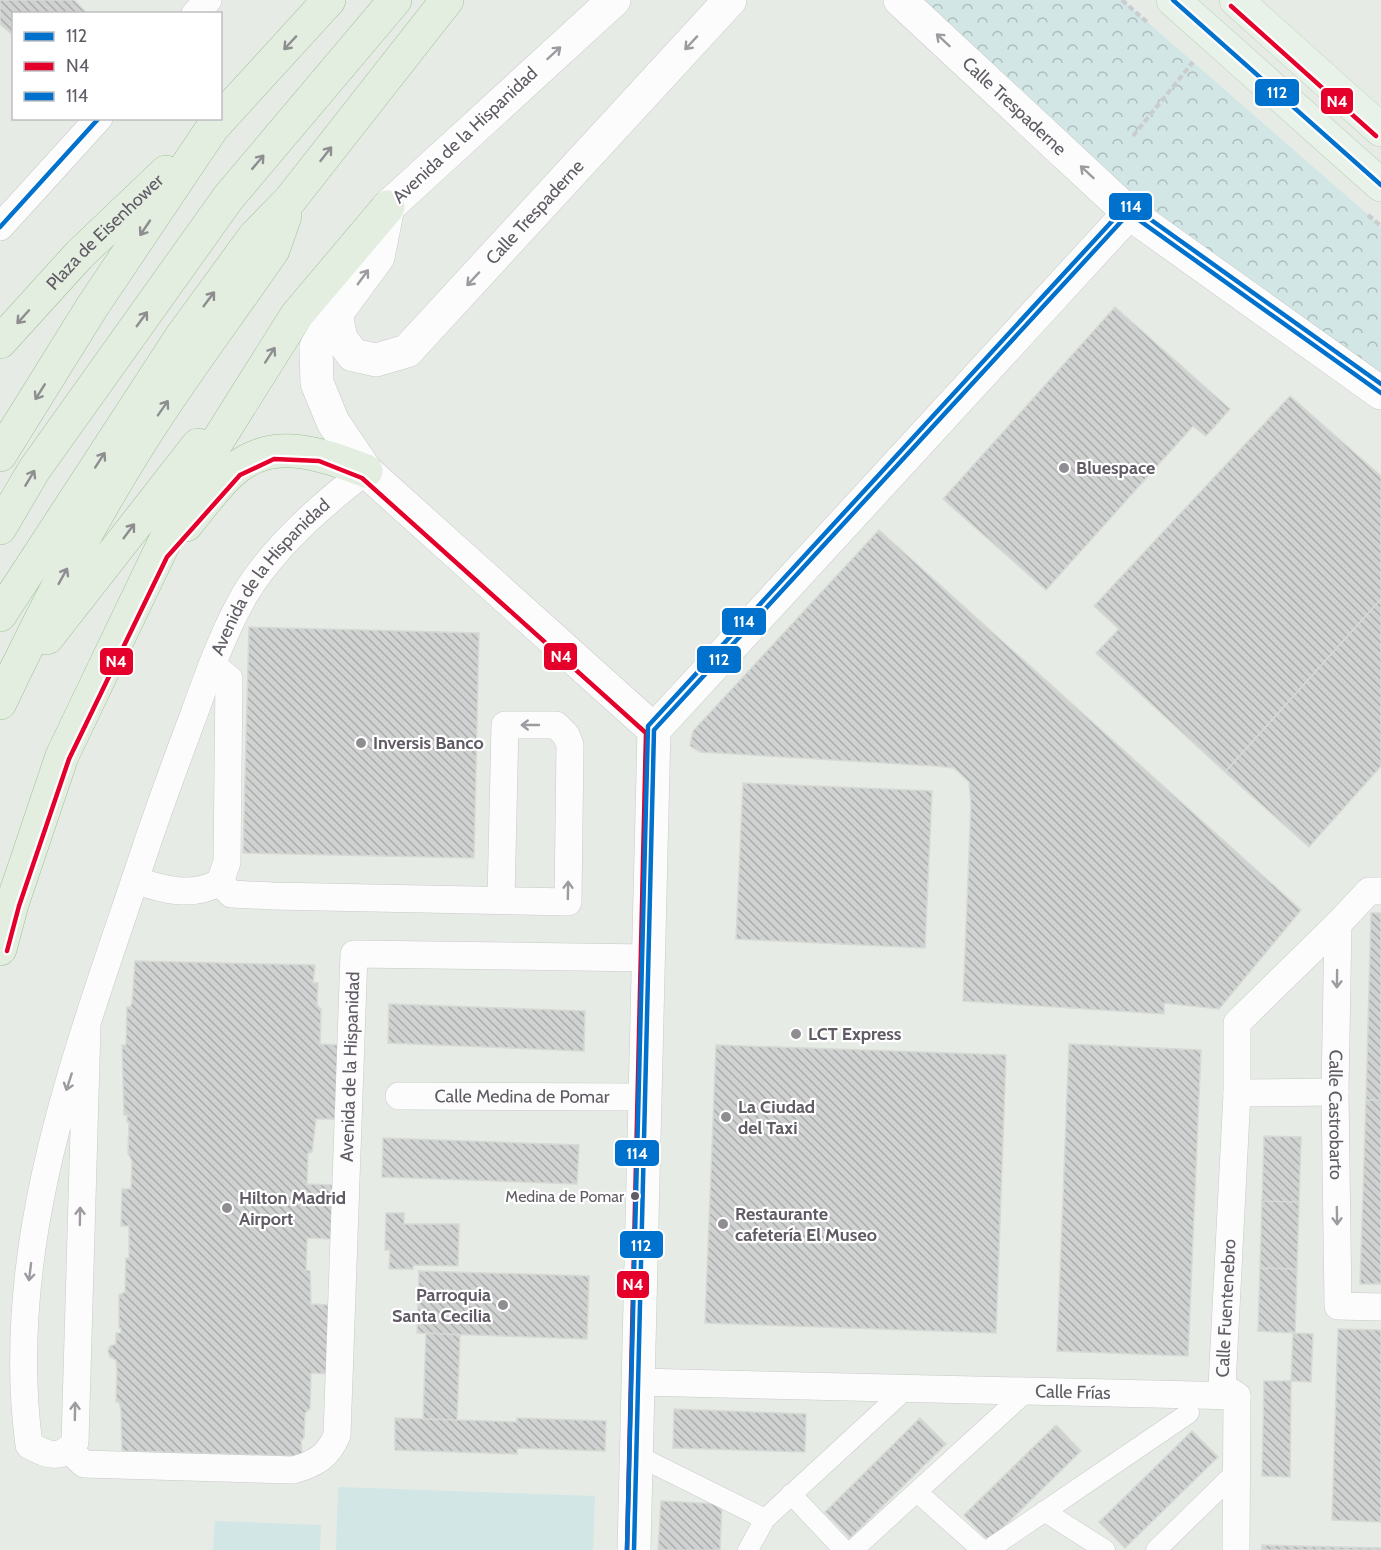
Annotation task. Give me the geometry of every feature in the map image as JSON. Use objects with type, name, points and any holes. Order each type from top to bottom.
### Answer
[{"type":"highway","points":[[222,117],[329,0]]},
{"type":"highway","points":[[0,528],[34,470],[228,198],[394,0]]},
{"type":"highway","points":[[0,615],[181,337],[254,237],[290,200],[447,0]]},
{"type":"highway","points":[[0,455],[92,307],[219,120]]},
{"type":"highway","name":"Plaza de Eisenhower","points":[[0,342],[79,255],[213,127]]},
{"type":"highway","points":[[2,699],[41,615],[143,437],[273,250],[290,200]]},
{"type":"highway","points":[[0,949],[12,904],[63,756],[198,472],[296,315],[388,207]]},
{"type":"highway","points":[[2,699],[191,452],[244,397]]},
{"type":"highway","points":[[161,553],[235,469],[273,451],[321,454],[366,471]]},
{"type":"main road","points":[[1173,0],[1381,184]]},
{"type":"main road","points":[[1236,0],[1381,130]]},
{"type":"street","points":[[197,12],[208,0]]},
{"type":"street","name":"Avenida de la Hispanidad","points":[[87,1026],[75,1442],[69,1450],[60,1455],[46,1455],[29,1445],[24,1409],[26,1311],[40,1201],[59,1111],[135,880],[212,665],[244,596],[286,541],[366,471],[333,423],[317,383],[316,347],[378,257],[388,207],[614,0]]},
{"type":"street","name":"Calle Trespaderne","points":[[336,315],[341,339],[353,355],[376,360],[408,351],[730,0]]},
{"type":"street","name":"Calle Trespaderne","points":[[900,0],[1129,213],[1381,393]]},
{"type":"street","points":[[0,227],[97,120]]},
{"type":"street","points":[[634,1550],[654,730],[1129,213]]},
{"type":"street","points":[[366,471],[654,730]]},
{"type":"street","name":"Avenida de la Hispanidad","points":[[212,665],[229,679],[227,862],[220,882]]},
{"type":"street","points":[[135,880],[164,891],[205,891],[220,882],[231,894],[568,902],[570,744],[556,725],[505,725],[501,899]]},
{"type":"street","points":[[1338,924],[1375,891]]},
{"type":"street","name":"Calle Castrobarto","points":[[1338,924],[1335,1092],[1338,1306],[1381,1307]]},
{"type":"street","name":"Calle Fuentenebro","points":[[1236,1550],[1237,1396],[1222,1386],[1237,1093],[1237,1023],[1338,924]]},
{"type":"street","name":"Avenida de la Hispanidad","points":[[69,1450],[84,1464],[293,1470],[315,1464],[330,1451],[337,1435],[354,954],[648,958]]},
{"type":"street","points":[[1237,1093],[1335,1092]]},
{"type":"street","name":"Calle Medina de Pomar","points":[[399,1096],[645,1097]]},
{"type":"street","name":"Calle Frías","points":[[638,1382],[1237,1396]]},
{"type":"street","points":[[748,1550],[765,1519],[907,1388]]},
{"type":"street","points":[[853,1550],[1027,1391]]},
{"type":"street","points":[[988,1550],[1190,1413]]},
{"type":"street","points":[[636,1455],[765,1519]]},
{"type":"street","points":[[1156,1550],[1237,1471]]},
{"type":"street","points":[[917,1492],[982,1550]]},
{"type":"street","points":[[791,1494],[844,1550]]},
{"type":"street","points":[[1044,1511],[1105,1550]]},
{"type":"path","points":[[1133,136],[1193,62]]},
{"type":"green space","points":[[918,0],[1122,0],[1381,226],[1381,375],[1125,191]]},
{"type":"green space","points":[[338,1487],[595,1496],[593,1550],[336,1550]]},
{"type":"green space","points":[[215,1521],[321,1525],[320,1550],[213,1550]]},
{"type":"building","points":[[0,0],[74,0],[86,12],[12,12],[12,34],[0,24]]},
{"type":"building","name":"Bluespace","points":[[1115,307],[1230,409],[1206,436],[1193,426],[1046,590],[943,499]]},
{"type":"building","points":[[1290,396],[1381,476],[1381,599],[1225,772],[1096,653],[1119,629],[1094,606]]},
{"type":"building","points":[[879,530],[1301,910],[1219,1009],[1164,1003],[1164,1014],[963,1001],[971,804],[969,782],[954,768],[700,752],[690,746],[693,731]]},
{"type":"building","points":[[1381,599],[1381,766],[1309,847],[1225,772]]},
{"type":"building","name":"Inversis Banco","points":[[249,627],[479,633],[474,858],[243,853]]},
{"type":"building","points":[[743,783],[932,791],[925,948],[736,939]]},
{"type":"building","points":[[1371,913],[1381,913],[1381,1100],[1366,1100]]},
{"type":"building","name":"Hilton Madrid Airport","points":[[135,961],[315,965],[313,983],[318,983],[317,1005],[321,1009],[320,1044],[340,1045],[335,1119],[316,1119],[312,1152],[308,1153],[307,1184],[334,1185],[332,1239],[307,1238],[306,1270],[310,1271],[311,1304],[330,1305],[331,1374],[311,1373],[310,1409],[305,1413],[304,1438],[301,1440],[302,1456],[122,1451],[121,1410],[119,1402],[116,1402],[116,1360],[110,1357],[108,1351],[110,1346],[116,1344],[116,1333],[121,1333],[119,1295],[125,1292],[126,1258],[129,1258],[129,1226],[121,1226],[122,1189],[131,1189],[132,1161],[128,1153],[129,1122],[127,1122],[127,1115],[124,1115],[122,1045],[126,1045],[127,1007],[130,1007],[132,1003]]},
{"type":"building","points":[[389,1004],[585,1011],[584,1051],[388,1043]]},
{"type":"building","points":[[1069,1044],[1201,1050],[1188,1356],[1057,1351]]},
{"type":"building","points":[[716,1045],[1006,1055],[996,1333],[705,1323]]},
{"type":"building","points":[[1366,1100],[1381,1100],[1381,1284],[1360,1284]]},
{"type":"building","points":[[1264,1136],[1301,1137],[1299,1202],[1262,1201]]},
{"type":"building","points":[[383,1138],[579,1145],[577,1184],[382,1177]]},
{"type":"building","points":[[1262,1201],[1299,1202],[1297,1269],[1260,1268]]},
{"type":"building","points":[[386,1213],[404,1213],[404,1224],[459,1224],[458,1266],[413,1265],[413,1269],[389,1269],[390,1250],[385,1250]]},
{"type":"building","points":[[1260,1268],[1297,1269],[1295,1333],[1258,1331]]},
{"type":"building","name":"Parroquia Santa Cecilia","points":[[419,1271],[589,1276],[587,1339],[417,1333]]},
{"type":"building","points":[[1338,1329],[1381,1330],[1381,1522],[1332,1520]]},
{"type":"building","points":[[426,1333],[460,1335],[457,1420],[423,1419]]},
{"type":"building","points":[[1293,1333],[1313,1334],[1311,1382],[1291,1381]]},
{"type":"building","points":[[1264,1381],[1291,1381],[1290,1477],[1262,1476]]},
{"type":"building","points":[[674,1409],[806,1414],[805,1452],[673,1448]]},
{"type":"building","points":[[395,1418],[517,1422],[517,1418],[606,1421],[605,1451],[517,1448],[517,1454],[395,1450]]},
{"type":"building","points":[[920,1418],[946,1444],[850,1538],[825,1512]]},
{"type":"building","points":[[1056,1425],[1081,1451],[989,1541],[964,1515]]},
{"type":"building","points":[[1192,1431],[1218,1457],[1125,1548],[1099,1522]]},
{"type":"building","points":[[661,1501],[722,1504],[720,1550],[658,1550]]},
{"type":"building","points":[[1262,1545],[1381,1548],[1381,1550],[1262,1550]]},
{"type":"transit line","name":"112","points":[[1173,0],[1381,185]]},
{"type":"transit line","name":"N4","points":[[1231,6],[1376,136]]},
{"type":"transit line","name":"112","points":[[0,227],[97,120]]},
{"type":"transit line","name":"114","points":[[627,1550],[648,726],[1126,206],[1133,207],[1381,384]]},
{"type":"transit line","name":"112","points":[[634,1550],[654,730],[1129,213],[1381,393]]},
{"type":"transit line","name":"N4","points":[[7,951],[19,906],[69,759],[167,557],[240,475],[274,459],[319,461],[362,478],[646,733],[627,1550]]},
{"type":"place","name":"Bluespace","points":[[1064,468]]},
{"type":"place","name":"Inversis Banco","points":[[361,743]]},
{"type":"place","name":"LCT Express","points":[[796,1034]]},
{"type":"place","name":"La Ciudad del Taxi","points":[[726,1117]]},
{"type":"place","name":"Medina de Pomar","points":[[635,1196]]},
{"type":"place","name":"Hilton Madrid Airport","points":[[227,1208]]},
{"type":"place","name":"Restaurante cafetería El Museo","points":[[723,1224]]},
{"type":"place","name":"Parroquia Santa Cecilia","points":[[503,1305]]}]
